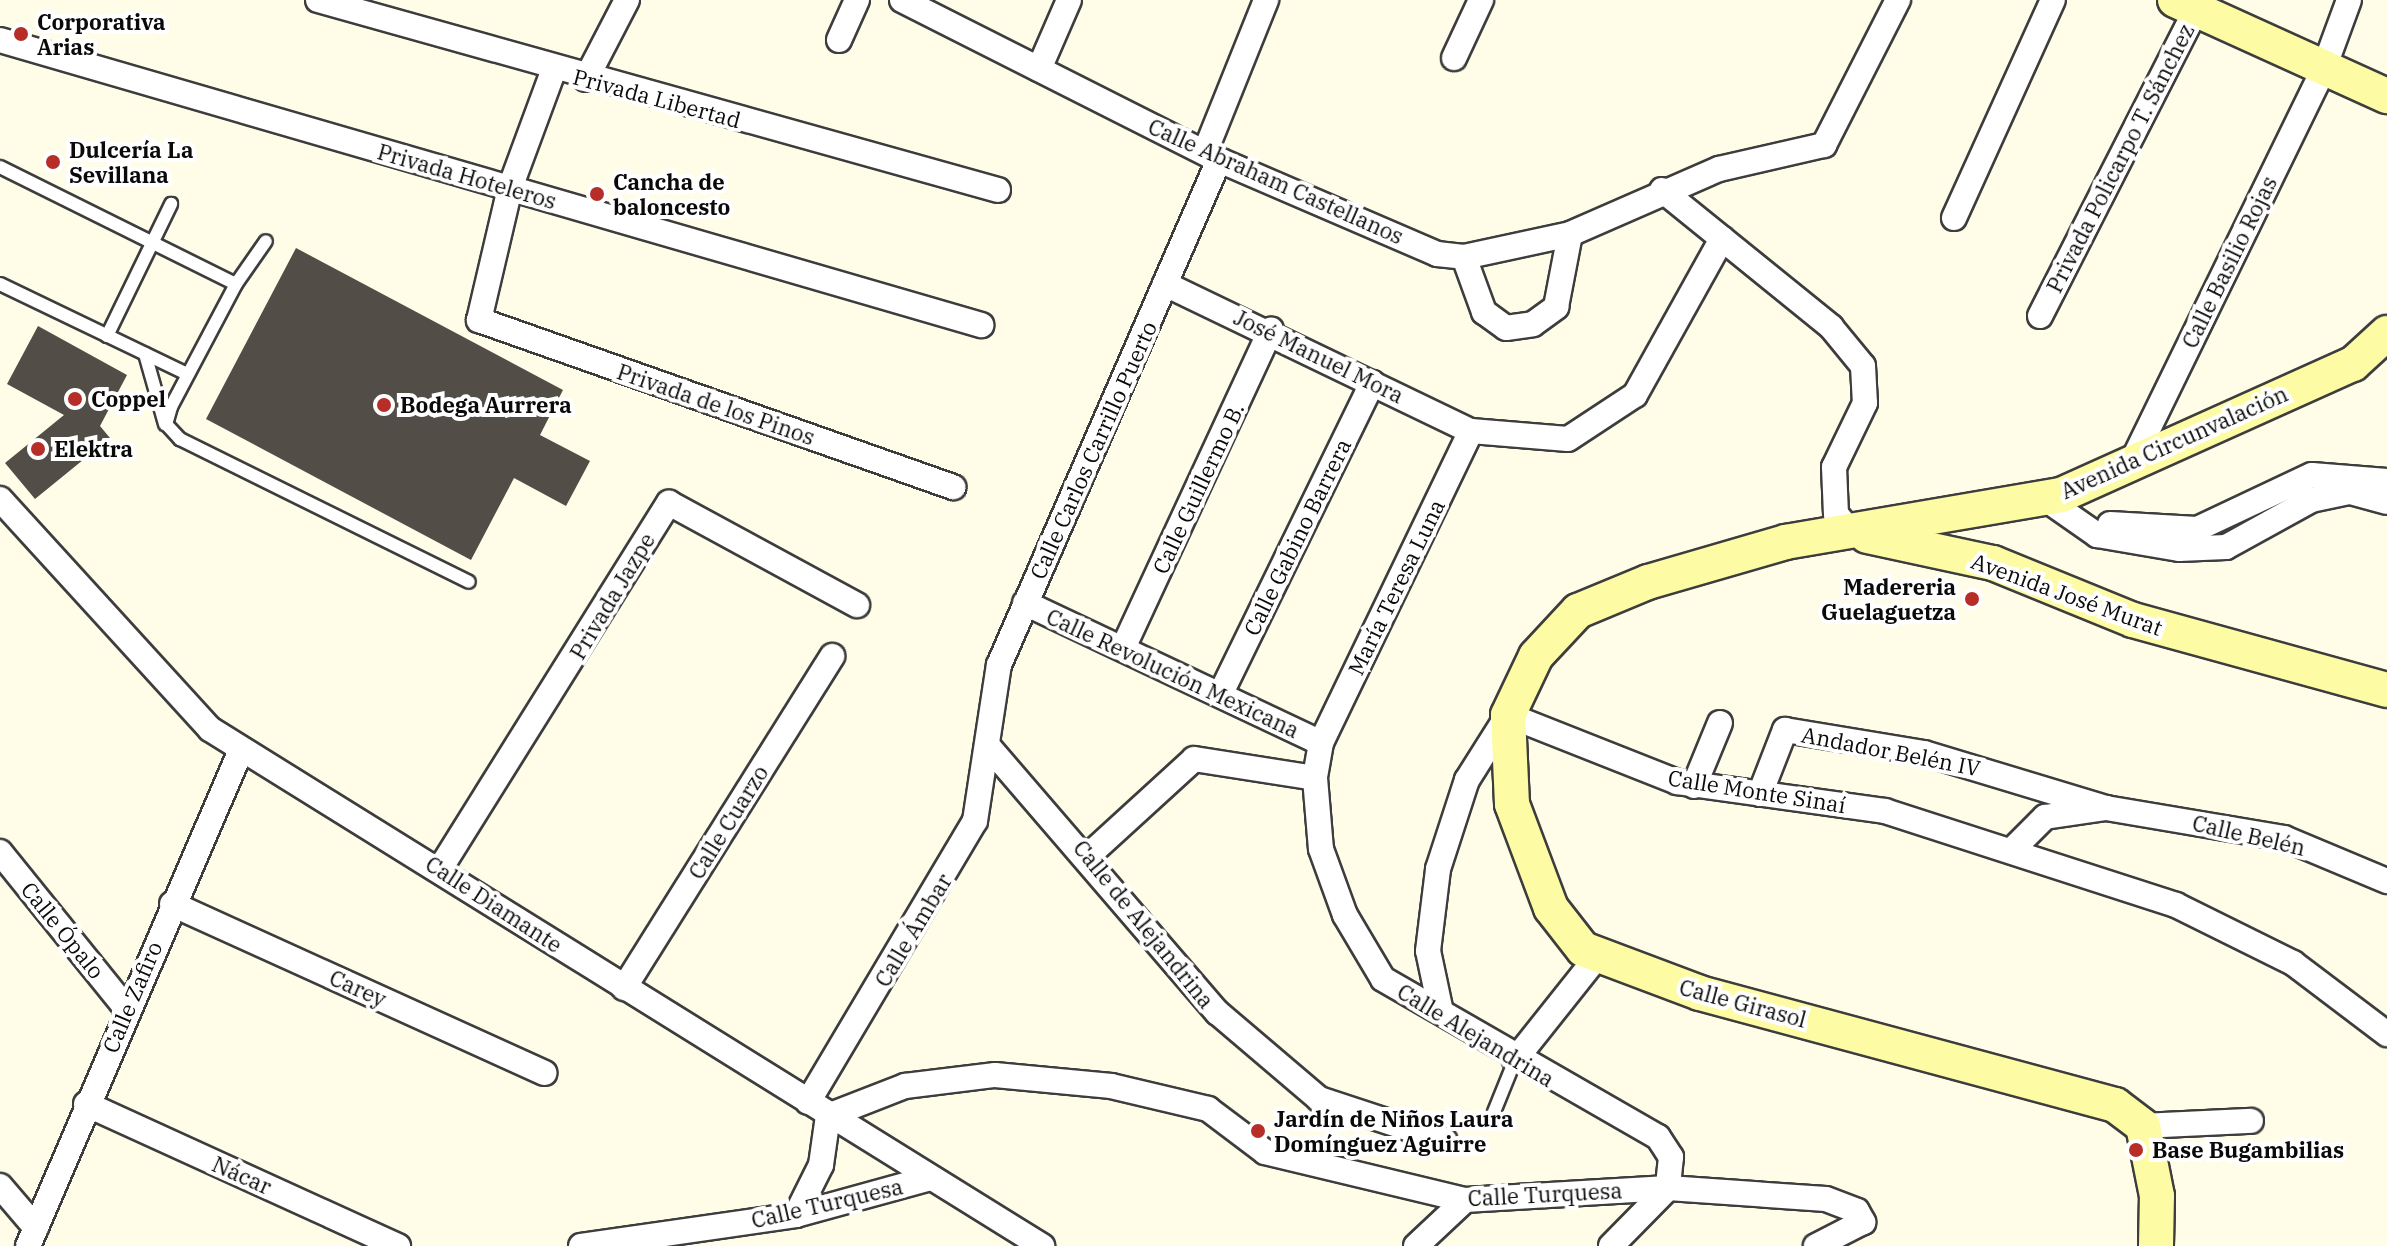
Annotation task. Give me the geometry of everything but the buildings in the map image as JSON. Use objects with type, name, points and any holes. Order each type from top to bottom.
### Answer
[{"type":"street","name":"Privada Libertad","points":[[318,0],[586,79],[998,190]]},
{"type":"street","points":[[586,79],[627,0]]},
{"type":"street","points":[[839,40],[857,0]]},
{"type":"street","name":"Calle Abraham Castellanos","points":[[902,0],[1212,156],[1437,254],[1464,257],[1570,234],[1662,190],[1824,145],[1898,0]]},
{"type":"street","points":[[1039,69],[1069,0]]},
{"type":"street","name":"Calle Carlos Carrillo Puerto","points":[[988,746],[999,665],[1165,284],[1266,0]]},
{"type":"street","points":[[1454,58],[1481,0]]},
{"type":"street","points":[[1954,218],[2053,0]]},
{"type":"street","name":"Calle Basilio Rojas","points":[[2135,456],[2324,68],[2349,0]]},
{"type":"street","points":[[2191,3],[2387,96]]},
{"type":"street","name":"Privada Policarpo T. Sánchez","points":[[2040,316],[2191,3]]},
{"type":"street","name":"Privada Hoteleros","points":[[0,40],[981,325]]},
{"type":"street","points":[[510,188],[554,69]]},
{"type":"street","name":"Privada de los Pinos","points":[[510,188],[479,320],[953,487]]},
{"type":"street","points":[[1662,190],[1831,327],[1863,366],[1865,403],[1834,467],[1836,514],[1852,533]]},
{"type":"street","points":[[1464,257],[1484,312],[1506,328],[1533,324],[1556,307],[1570,234]]},
{"type":"street","points":[[1471,431],[1568,439],[1635,395],[1722,239]]},
{"type":"street","name":"José Manuel Mora","points":[[1165,284],[1271,330],[1471,431]]},
{"type":"street","name":"Calle Guillermo B.","points":[[1124,646],[1271,330]]},
{"type":"street","name":"Avenida Circunvalación","points":[[1508,715],[1536,656],[1578,611],[1710,564],[1852,533],[2053,496],[2135,456],[2353,364],[2387,333]]},
{"type":"street","name":"Calle Gabino Barrera","points":[[1222,691],[1372,383]]},
{"type":"street","name":"María Teresa Luna","points":[[1321,743],[1471,431]]},
{"type":"street","points":[[2053,496],[2103,524],[2197,529],[2312,475],[2387,481]]},
{"type":"street","points":[[2053,496],[2097,535],[2179,549],[2226,547],[2311,500],[2350,492],[2387,502]]},
{"type":"street","name":"Calle Diamante","points":[[0,499],[210,729],[440,869],[624,988],[1042,1246]]},
{"type":"street","name":"Privada Jazpe","points":[[440,869],[669,503],[857,605]]},
{"type":"street","name":"Avenida José Murat","points":[[1852,533],[1993,563],[2133,620],[2387,690]]},
{"type":"street","name":"Calle Revolución Mexicana","points":[[1025,603],[1222,691],[1321,743]]},
{"type":"street","name":"Calle Cuarzo","points":[[624,988],[832,656]]},
{"type":"street","points":[[1441,1012],[1428,951],[1438,869],[1467,780],[1508,715]]},
{"type":"street","name":"Calle Monte Sinaí","points":[[1508,715],[1694,786],[1885,811],[2012,850],[2221,921],[2293,963],[2387,1034]]},
{"type":"street","name":"Calle Girasol","points":[[1508,715],[1512,804],[1551,908],[1596,958],[1700,993],[2075,1090],[2143,1126]]},
{"type":"street","points":[[1694,786],[1720,723]]},
{"type":"street","name":"Andador Belén IV","points":[[1760,794],[1785,730],[1924,753],[2106,808]]},
{"type":"street","name":"Calle Alejandrina","points":[[1321,743],[1315,778],[1321,849],[1345,915],[1383,979],[1515,1060],[1658,1137],[1671,1157],[1668,1188]]},
{"type":"street","name":"Calle de Alejandrina","points":[[988,746],[1089,855],[1218,1013],[1319,1099],[1444,1140]]},
{"type":"street","name":"Calle Ámbar","points":[[818,1109],[975,821],[988,746]]},
{"type":"street","name":"Calle Zafiro","points":[[32,1237],[126,1008],[241,750]]},
{"type":"street","points":[[1089,855],[1194,759],[1315,778]]},
{"type":"street","points":[[2012,850],[2045,817],[2106,808]]},
{"type":"street","name":"Calle Belén","points":[[2106,808],[2284,838],[2387,881]]},
{"type":"street","name":"Calle Ópalo","points":[[0,852],[126,1008]]},
{"type":"street","name":"Carey","points":[[172,904],[544,1073]]},
{"type":"street","points":[[1515,1060],[1596,958]]},
{"type":"street","name":"Calle Turquesa","points":[[818,1109],[905,1086],[995,1075],[1111,1086],[1208,1109],[1265,1152],[1291,1161],[1465,1200],[1668,1188],[1826,1199],[1863,1222],[1816,1246]]},
{"type":"street","name":"Nácar","points":[[86,1104],[398,1246]]},
{"type":"street","points":[[796,1215],[821,1165],[818,1109]]},
{"type":"street","points":[[2156,1246],[2157,1196],[2143,1126],[2251,1121]]},
{"type":"street","name":"Calle Turquesa","points":[[581,1246],[796,1215],[930,1178]]},
{"type":"street","points":[[0,1186],[32,1237]]},
{"type":"street","points":[[1611,1246],[1668,1188]]},
{"type":"street","points":[[1416,1246],[1465,1200]]},
{"type":"lane","points":[[0,167],[236,284]]},
{"type":"lane","points":[[107,336],[171,204]]},
{"type":"lane","points":[[166,424],[187,374],[236,284],[266,241]]},
{"type":"lane","points":[[0,284],[187,374]]},
{"type":"lane","points":[[145,354],[166,424],[194,448],[469,582]]},
{"type":"lane","points":[[1494,1112],[1515,1060]]},
{"type":"place","name":"Corporativa Arias","points":[[21,34]]},
{"type":"place","name":"Dulcería La Sevillana","points":[[53,162]]},
{"type":"place","name":"Cancha de baloncesto","points":[[597,194]]},
{"type":"place","name":"Coppel","points":[[75,399]]},
{"type":"place","name":"Bodega Aurrera","points":[[384,405]]},
{"type":"place","name":"Elektra","points":[[38,449]]},
{"type":"place","name":"Madereria Guelaguetza","points":[[1972,599]]},
{"type":"place","name":"Jardín de Niños Laura Domínguez Aguirre","points":[[1258,1131]]},
{"type":"place","name":"Base Bugambilias","points":[[2136,1150]]}]
